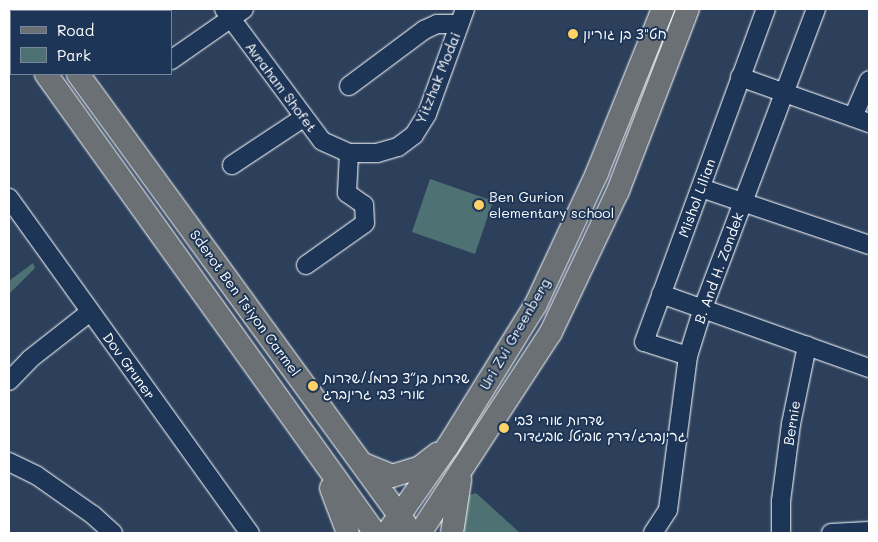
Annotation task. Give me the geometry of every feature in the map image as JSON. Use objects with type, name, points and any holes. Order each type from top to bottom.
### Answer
[{"type":"main road","name":"Uri Zvi Greenberg","points":[[400,527],[536,304],[597,173],[663,9]]},
{"type":"main road","name":"Uri Zvi Greenberg","points":[[420,533],[552,332],[618,191],[688,9]]},
{"type":"main road","name":"Sderot Ben Tsiyon Carmel","points":[[47,75],[375,533]]},
{"type":"main road","name":"Sderot Ben Tsiyon Carmel","points":[[79,75],[362,464],[400,527]]},
{"type":"main road","points":[[362,464],[377,472],[392,476],[405,474],[448,446]]},
{"type":"main road","points":[[316,452],[348,533]]},
{"type":"main road","points":[[452,533],[462,469]]},
{"type":"street","name":"Mishol Lilian","points":[[688,356],[644,342],[766,9]]},
{"type":"street","name":"B. And H. Zondek","points":[[653,533],[668,510],[688,356],[703,308],[742,202],[816,9]]},
{"type":"street","points":[[172,59],[233,12]]},
{"type":"street","name":"Avraham Shofet","points":[[233,12],[303,118],[322,141],[349,153],[377,153]]},
{"type":"street","points":[[349,86],[424,30],[462,17]]},
{"type":"street","name":"Yitzhak Modai","points":[[377,153],[398,147],[414,135],[427,114],[462,17]]},
{"type":"street","points":[[740,77],[853,117],[869,80]]},
{"type":"street","points":[[232,165],[303,118]]},
{"type":"street","points":[[306,265],[366,223],[364,205],[347,193],[349,153]]},
{"type":"street","points":[[701,188],[869,245]]},
{"type":"street","name":"Dov Gruner","points":[[9,198],[250,533]]},
{"type":"street","points":[[662,294],[869,368]]},
{"type":"street","points":[[9,381],[30,359],[90,312]]},
{"type":"street","name":"Bernie","points":[[782,533],[781,501],[791,424],[807,346]]},
{"type":"street","points":[[9,462],[52,486],[94,515],[113,533]]},
{"type":"street","points":[[831,533],[869,531]]},
{"type":"green space","points":[[430,179],[493,201],[475,254],[412,232]]},
{"type":"green space","points":[[33,263],[35,268],[9,294],[9,281]]},
{"type":"green space","points":[[476,493],[520,533],[452,533],[457,499]]},
{"type":"place","name":"חט\"צ בן גוריון","points":[[573,34]]},
{"type":"place","name":"Ben Gurion elementary school","points":[[479,205]]},
{"type":"place","name":"שדרות בנ״צ כרמל/שדרות אורי צבי גרינברג","points":[[313,386]]},
{"type":"place","name":"שדרות אורי צבי גרינברג/דרך אביטל אביגדור","points":[[504,428]]}]
